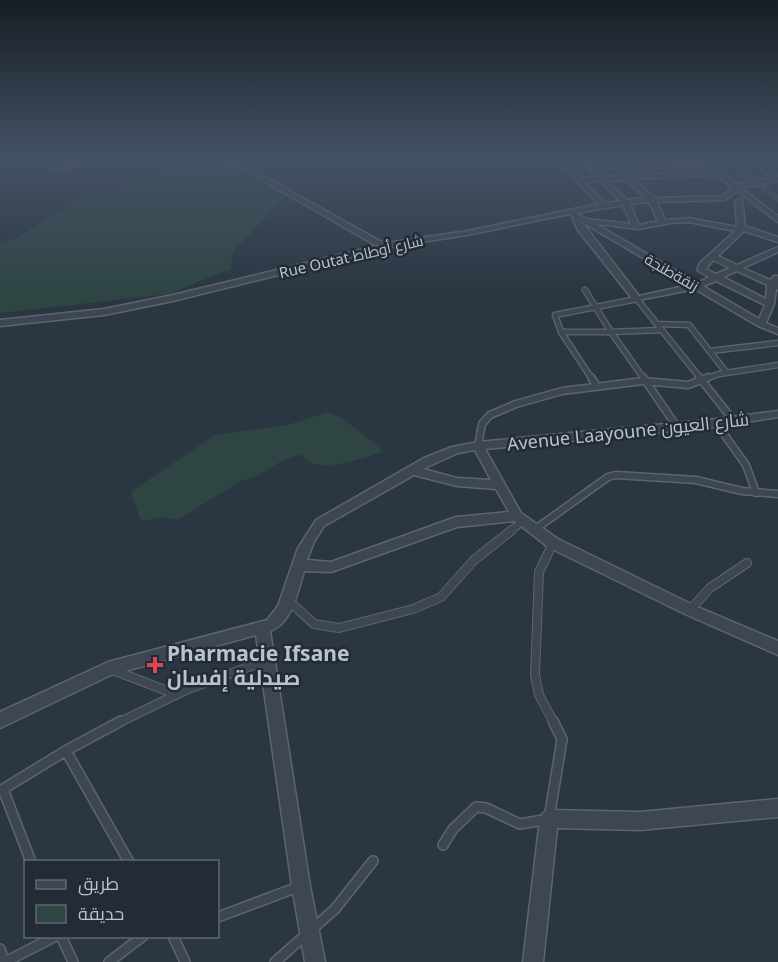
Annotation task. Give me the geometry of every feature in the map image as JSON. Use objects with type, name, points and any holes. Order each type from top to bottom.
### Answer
[{"type":"street","points":[[310,205],[378,243],[396,244]]},
{"type":"street","name":"Rue Outat شارع أوطاط","points":[[0,323],[104,312],[173,298],[396,244],[467,233],[603,205]]},
{"type":"street","points":[[626,205],[636,227]]},
{"type":"street","points":[[654,205],[662,222]]},
{"type":"street","points":[[740,205],[741,228],[700,267],[703,273],[770,304]]},
{"type":"street","name":"Rue Outat شارع أوطاط","points":[[755,205],[759,206]]},
{"type":"street","points":[[759,206],[778,220]]},
{"type":"street","name":"زنقةطنجة","points":[[568,211],[761,324],[778,331]]},
{"type":"street","points":[[778,240],[741,228],[698,221],[662,222],[636,227],[577,220],[637,299],[697,286],[778,249]]},
{"type":"street","points":[[605,234],[618,225]]},
{"type":"street","points":[[713,257],[776,283],[761,324]]},
{"type":"street","name":"Avenue Laayoune شارع العيون","points":[[262,628],[271,625],[282,616],[310,536],[320,523],[412,470],[456,450],[734,421],[778,414]]},
{"type":"street","points":[[478,446],[520,519],[553,543],[690,610],[778,648]]},
{"type":"street","points":[[412,470],[458,482],[500,485]]},
{"type":"street","points":[[299,565],[331,567],[456,522],[520,519]]},
{"type":"street","points":[[0,720],[108,669],[262,628],[301,886],[315,962]]},
{"type":"street","points":[[532,962],[549,819],[640,821],[778,808]]},
{"type":"lane","points":[[585,290],[643,381],[677,426]]},
{"type":"lane","points":[[596,386],[561,332],[555,315],[637,299],[734,421]]},
{"type":"lane","points":[[561,332],[611,332],[687,324],[726,372]]},
{"type":"lane","points":[[710,351],[778,343]]},
{"type":"lane","points":[[478,446],[482,424],[490,415],[501,409],[562,391],[643,381],[688,385],[726,372],[778,365]]},
{"type":"lane","points":[[716,423],[746,465],[756,494]]},
{"type":"lane","points":[[534,530],[608,477],[616,475],[696,480],[756,494],[778,494]]},
{"type":"lane","points":[[288,600],[305,618],[326,627],[339,628],[413,609],[441,597],[474,560],[520,519]]},
{"type":"lane","points":[[443,845],[453,829],[476,807],[485,808],[517,824],[529,825],[549,819],[561,739],[539,695],[535,675],[539,572],[553,543]]},
{"type":"lane","points":[[690,610],[710,588],[747,563]]},
{"type":"lane","points":[[31,860],[2,790],[66,751],[174,694],[268,660]]},
{"type":"lane","points":[[108,669],[174,694]]},
{"type":"lane","points":[[66,751],[128,860]]},
{"type":"lane","points":[[275,962],[335,909],[373,861]]},
{"type":"lane","points":[[219,917],[301,886]]},
{"type":"lane","points":[[0,949],[5,962],[52,938]]},
{"type":"lane","points":[[62,938],[73,962]]},
{"type":"lane","points":[[109,962],[140,938]]},
{"type":"lane","points":[[173,938],[185,962]]},
{"type":"green space","points":[[72,205],[278,205],[233,252],[230,269],[169,294],[0,313],[0,244],[12,240]]},
{"type":"green space","points":[[328,412],[342,418],[384,451],[358,460],[328,465],[310,462],[300,454],[280,462],[256,477],[241,481],[177,520],[162,517],[141,521],[132,491],[215,435],[287,425]]},
{"type":"place","name":"Pharmacie Ifsane صيدلية إفسان","points":[[155,665]]}]
